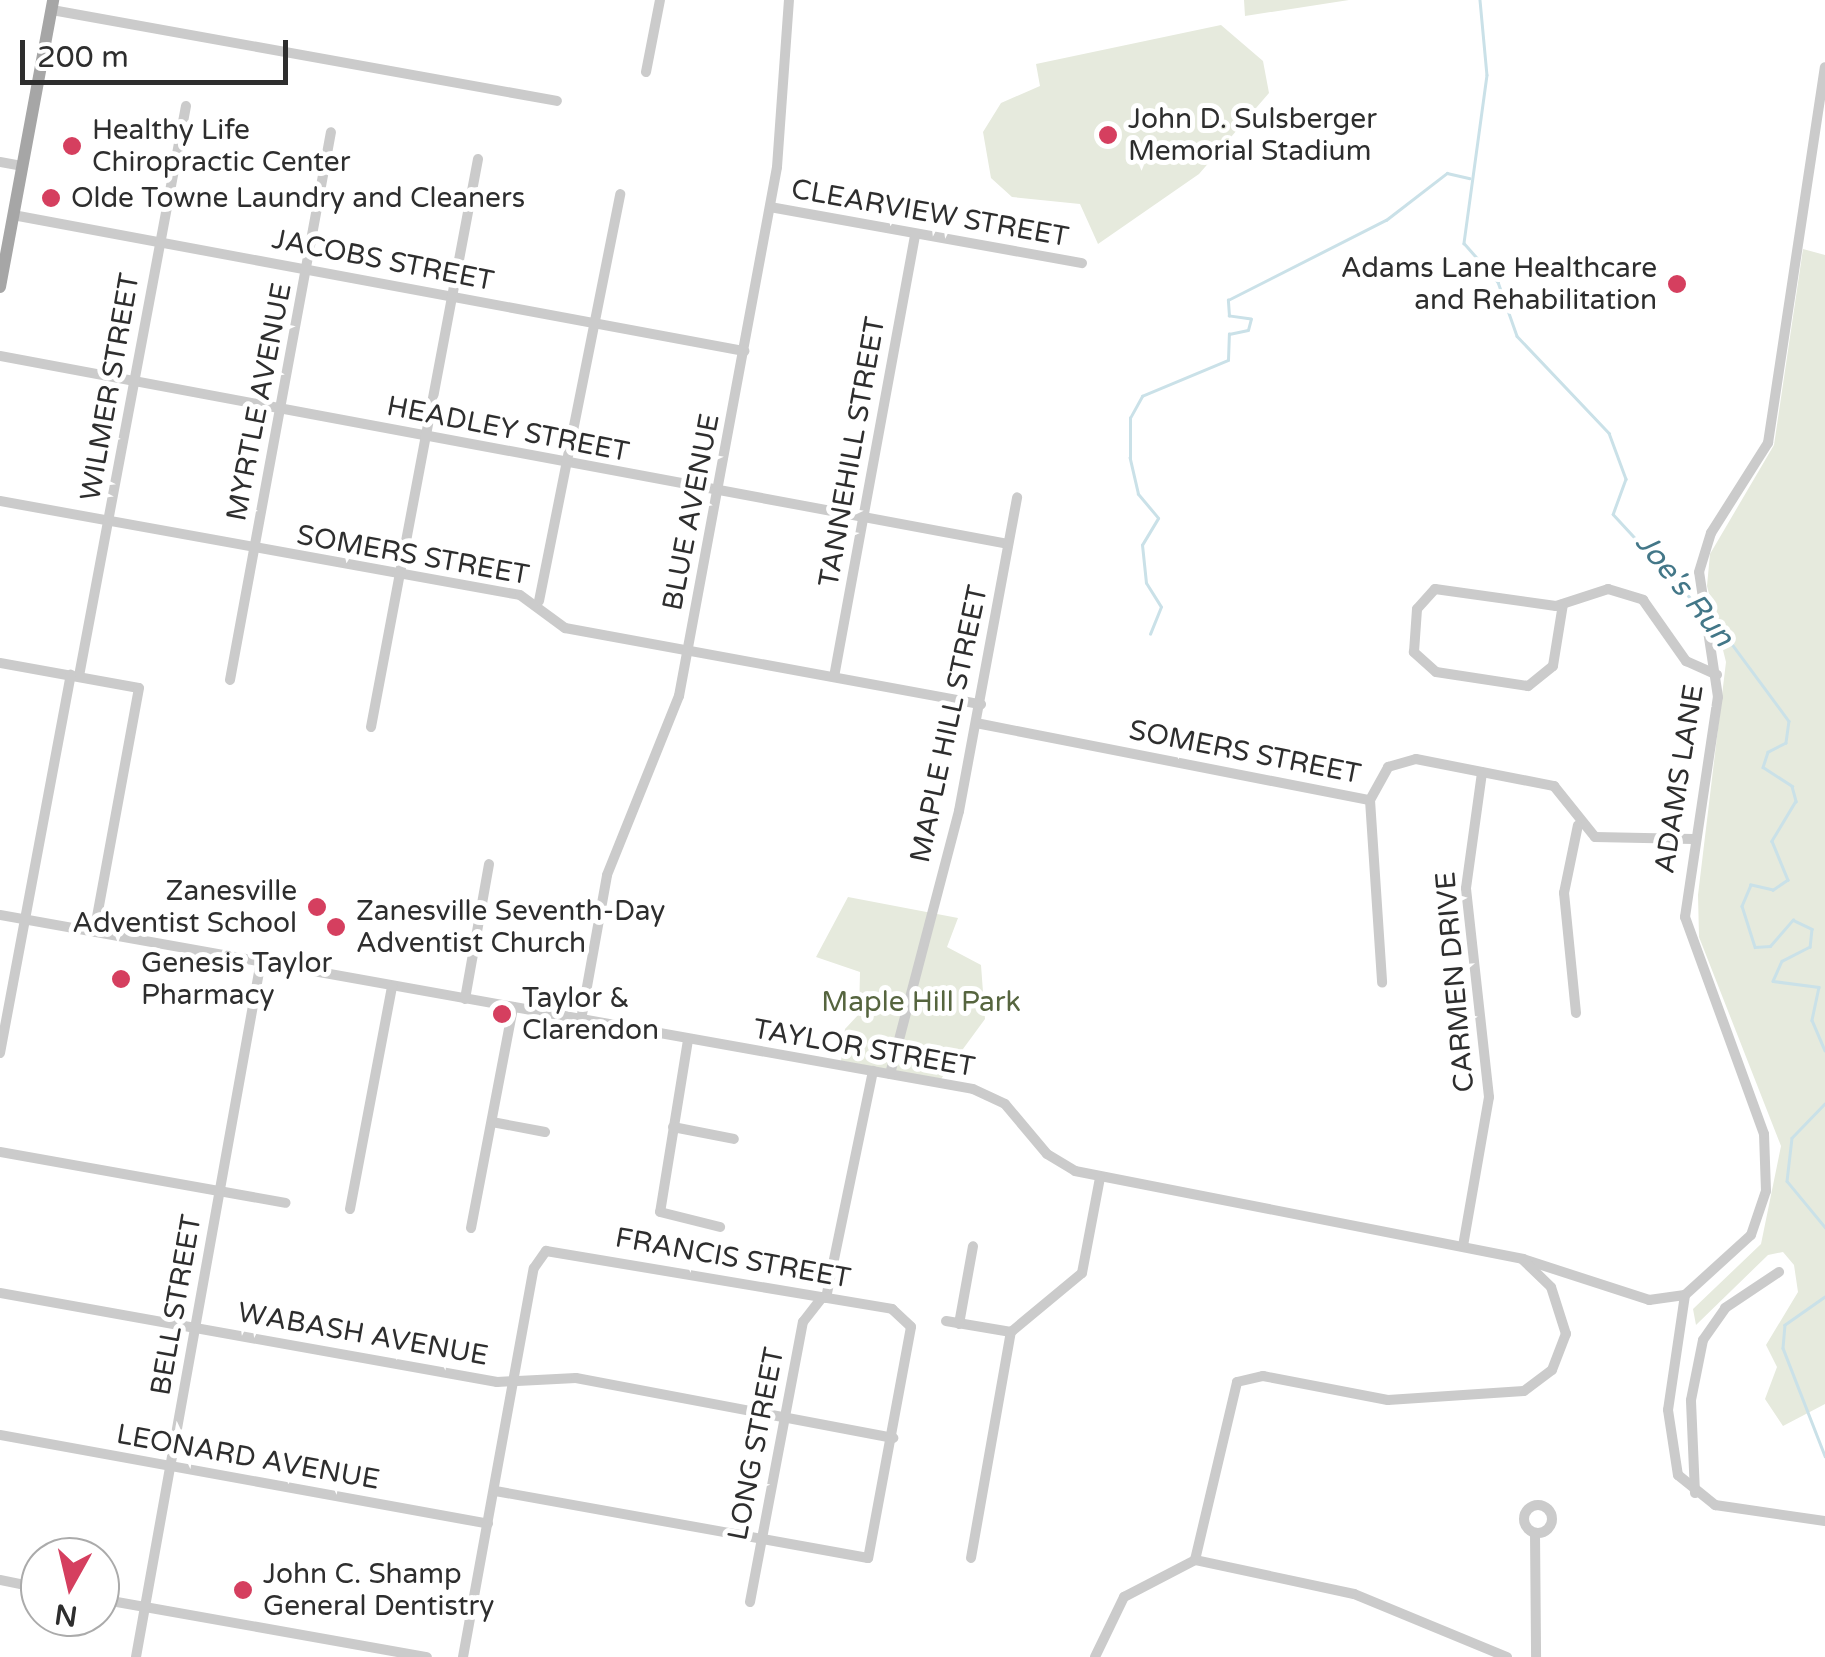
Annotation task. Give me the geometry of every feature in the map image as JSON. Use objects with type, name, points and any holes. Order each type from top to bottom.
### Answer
[{"type":"main road","points":[[0,287],[53,5]]},
{"type":"street","points":[[646,72],[660,0]]},
{"type":"street","name":"BLUE AVENUE","points":[[581,1020],[607,875],[668,738],[688,650],[770,207],[789,0]]},
{"type":"street","points":[[53,5],[556,102]]},
{"type":"street","name":"ADAMS LANE","points":[[1685,1295],[1751,1235],[1767,1177],[1758,1118],[1686,931],[1693,840],[1718,675],[1703,604],[1705,546],[1768,443],[1820,129],[1825,67]]},
{"type":"street","name":"WILMER STREET","points":[[0,1053],[108,521],[186,106]]},
{"type":"street","name":"MYRTLE AVENUE","points":[[230,680],[331,132]]},
{"type":"street","points":[[372,727],[478,159]]},
{"type":"street","points":[[0,162],[22,166]]},
{"type":"street","points":[[539,601],[572,464],[620,194]]},
{"type":"street","name":"CLEARVIEW STREET","points":[[770,207],[1082,263]]},
{"type":"street","name":"JACOBS STREET","points":[[13,214],[744,351]]},
{"type":"street","name":"TANNEHILL STREET","points":[[834,677],[914,234]]},
{"type":"street","name":"HEADLEY STREET","points":[[0,356],[1008,544]]},
{"type":"street","name":"MAPLE HILL STREET","points":[[890,1074],[976,723],[1017,497]]},
{"type":"street","name":"SOMERS STREET","points":[[0,501],[539,601],[565,628],[980,704]]},
{"type":"street","points":[[1564,604],[1553,666],[1528,686],[1436,672],[1414,652],[1417,609],[1443,586],[1564,604],[1596,589],[1634,595],[1686,661],[1718,675]]},
{"type":"street","points":[[0,663],[139,688],[94,932]]},
{"type":"street","name":"SOMERS STREET","points":[[976,723],[1370,800],[1396,760],[1482,772],[1554,786],[1578,824]]},
{"type":"street","name":"CARMEN DRIVE","points":[[1462,1246],[1490,1097],[1466,888],[1482,772]]},
{"type":"street","points":[[1370,800],[1382,983]]},
{"type":"street","points":[[1576,1013],[1564,893],[1578,824],[1610,840],[1693,840]]},
{"type":"street","points":[[465,999],[490,864]]},
{"type":"street","name":"TAYLOR STREET","points":[[0,915],[890,1074],[996,1098],[1059,1164],[1100,1178],[1522,1259],[1649,1300],[1685,1295]]},
{"type":"street","name":"BELL STREET","points":[[136,1657],[261,962]]},
{"type":"street","points":[[350,1209],[392,986]]},
{"type":"street","points":[[472,1228],[513,1008]]},
{"type":"street","points":[[688,1040],[660,1212],[720,1226]]},
{"type":"street","name":"LONG STREET","points":[[750,1602],[803,1322],[823,1299],[873,1071]]},
{"type":"street","points":[[492,1122],[545,1132]]},
{"type":"street","points":[[673,1127],[734,1138]]},
{"type":"street","points":[[0,1152],[285,1203]]},
{"type":"street","points":[[970,1558],[1011,1332],[1082,1273],[1100,1178]]},
{"type":"street","points":[[959,1324],[973,1246]]},
{"type":"street","name":"FRANCIS STREET","points":[[515,1382],[534,1268],[558,1249],[900,1313],[912,1340],[893,1438]]},
{"type":"street","points":[[1195,1560],[1228,1400],[1243,1378],[1388,1400],[1507,1396],[1542,1381],[1560,1358],[1565,1319],[1522,1259]]},
{"type":"street","points":[[1696,1493],[1691,1400],[1702,1340],[1724,1308],[1779,1272]]},
{"type":"street","name":"WABASH AVENUE","points":[[0,1293],[515,1382],[551,1374],[893,1438]]},
{"type":"street","points":[[1685,1295],[1669,1442],[1678,1475],[1696,1493],[1729,1510],[1825,1521]]},
{"type":"street","points":[[946,1322],[1011,1332]]},
{"type":"street","points":[[463,1657],[515,1382]]},
{"type":"street","name":"LEONARD AVENUE","points":[[0,1435],[488,1524]]},
{"type":"street","points":[[494,1492],[868,1558],[893,1438]]},
{"type":"street","points":[[1534,1533],[1536,1657]]},
{"type":"street","points":[[1095,1657],[1124,1597],[1195,1560],[1354,1594],[1507,1657]]},
{"type":"street","points":[[120,1603],[427,1657]]},
{"type":"green space","points":[[1244,0],[1349,0],[1245,16]]},
{"type":"green space","name":"John D. Sulsberger Memorial Stadium","points":[[1221,25],[1263,61],[1269,93],[1199,174],[1098,244],[1080,204],[1012,197],[991,178],[983,132],[1001,103],[1040,86],[1036,64]]},
{"type":"green space","points":[[1803,249],[1825,255],[1825,1404],[1783,1426],[1765,1399],[1777,1367],[1766,1345],[1798,1292],[1794,1265],[1783,1252],[1768,1255],[1696,1325],[1693,1309],[1761,1244],[1781,1146],[1699,937],[1698,895],[1726,662],[1707,586],[1710,554],[1774,445]]},
{"type":"green space","name":"Maple Hill Park","points":[[848,897],[958,918],[947,947],[981,965],[985,1019],[941,1079],[841,1061],[845,1029],[859,1014],[860,972],[816,957]]},
{"type":"waterway","name":"Joe's Run","points":[[1480,0],[1487,75],[1464,243],[1498,282],[1517,336],[1609,433],[1626,479],[1613,514],[1698,606]]},
{"type":"waterway","points":[[1150,634],[1161,607],[1146,583],[1142,545],[1158,518],[1138,494],[1130,458],[1130,418],[1142,396],[1228,360],[1229,334],[1248,330],[1251,319],[1229,316],[1228,300],[1386,220],[1447,173],[1469,178]]},
{"type":"waterway","name":"Joe's Run","points":[[1709,613],[1789,721],[1786,743],[1768,752],[1763,767],[1792,786],[1796,801],[1772,841],[1788,880],[1773,890],[1751,885],[1742,906],[1755,947],[1770,946],[1793,920],[1812,929],[1810,947],[1782,961],[1773,981],[1819,987],[1812,1020],[1825,1050]]},
{"type":"waterway","points":[[1825,1104],[1792,1138],[1787,1181],[1825,1227]]},
{"type":"waterway","points":[[1825,1297],[1785,1325],[1783,1348],[1825,1456]]},
{"type":"place","name":"John D. Sulsberger Memorial Stadium","points":[[1108,135]]},
{"type":"place","name":"Healthy Life Chiropractic Center","points":[[72,146]]},
{"type":"place","name":"Olde Towne Laundry and Cleaners","points":[[51,198]]},
{"type":"place","name":"Adams Lane Healthcare and Rehabilitation","points":[[1677,284]]},
{"type":"place","name":"Zanesville Adventist School","points":[[317,907]]},
{"type":"place","name":"Zanesville Seventh-Day Adventist Church","points":[[336,927]]},
{"type":"place","name":"Genesis Taylor Pharmacy","points":[[121,979]]},
{"type":"place","name":"Taylor & Clarendon","points":[[502,1014]]},
{"type":"place","name":"John C. Shamp General Dentistry","points":[[243,1590]]}]
